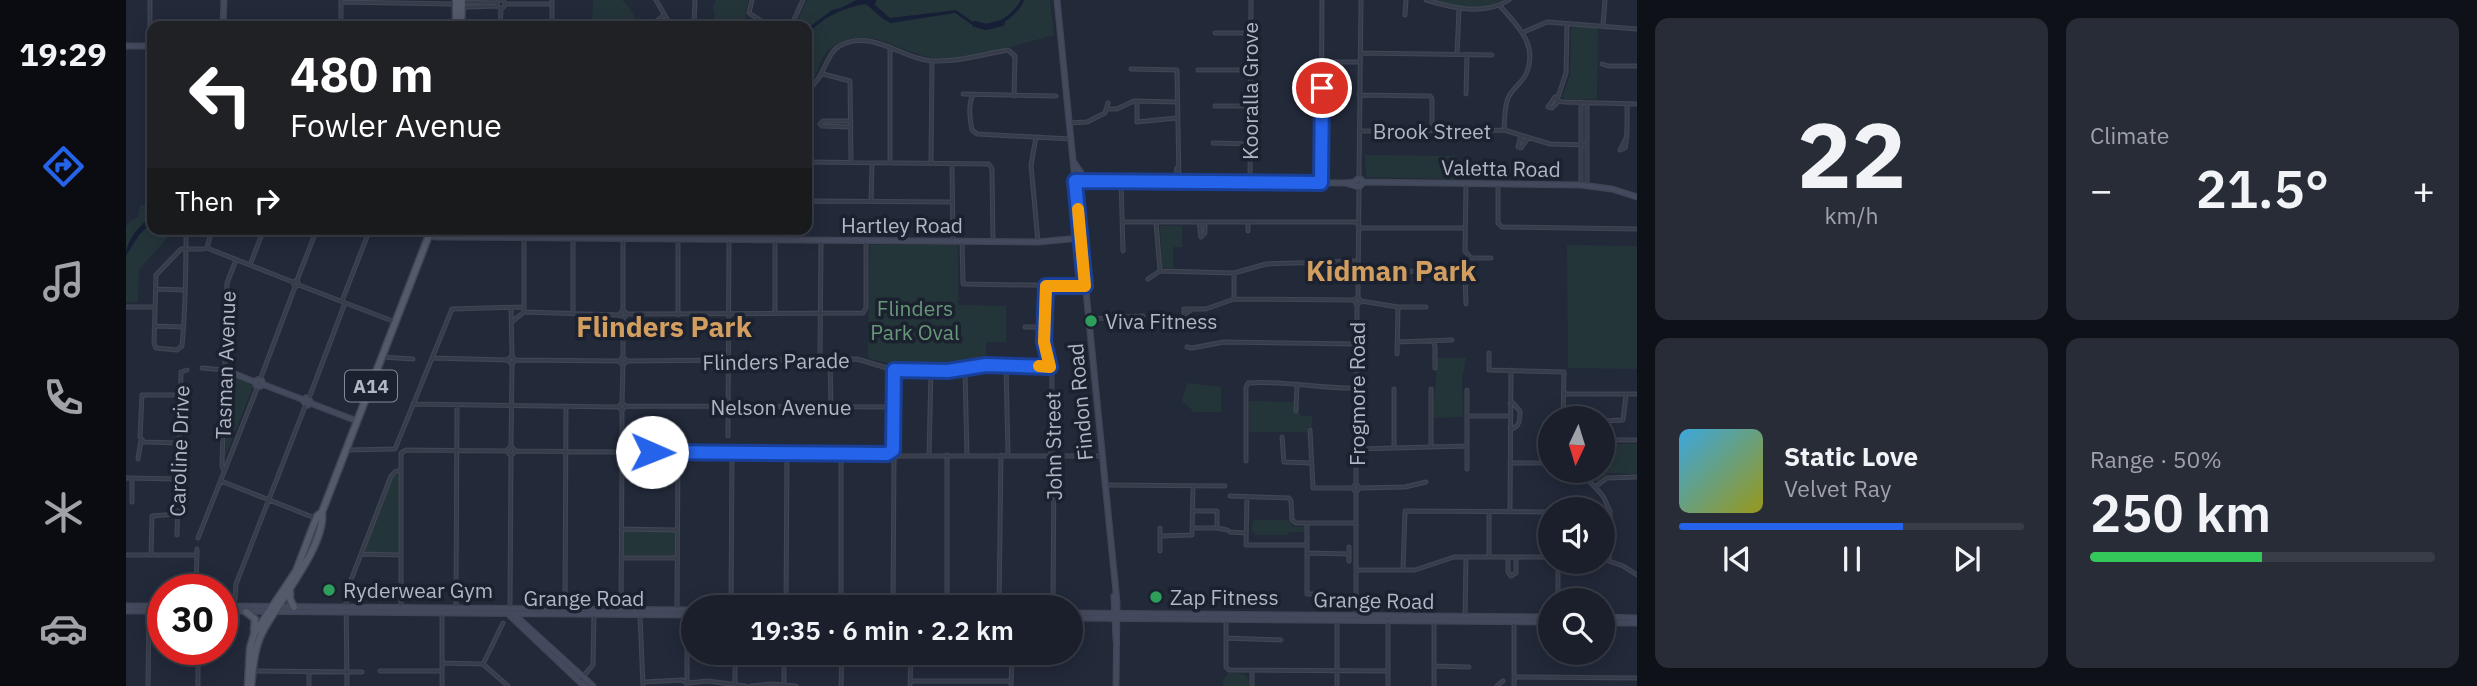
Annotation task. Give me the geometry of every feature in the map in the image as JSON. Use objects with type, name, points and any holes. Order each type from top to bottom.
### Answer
[{"type":"main road","points":[[223,21],[224,0]]},
{"type":"main road","name":"Findon Road","points":[[1057,0],[1115,603],[1116,686]]},
{"type":"main road","points":[[458,21],[459,3]]},
{"type":"main road","points":[[126,46],[147,46]]},
{"type":"main road","points":[[1073,160],[1086,181]]},
{"type":"main road","points":[[1075,181],[1356,183]]},
{"type":"main road","name":"Valetta Road","points":[[1356,183],[1584,185],[1636,195]]},
{"type":"main road","name":"A14","points":[[250,686],[253,639],[296,571],[320,517],[428,235]]},
{"type":"main road","name":"Hartley Road","points":[[441,235],[1038,242],[1080,237]]},
{"type":"main road","points":[[225,370],[357,421]]},
{"type":"main road","name":"A14","points":[[250,686],[259,639],[273,610],[290,591],[312,548],[320,517]]},
{"type":"main road","points":[[290,591],[294,607]]},
{"type":"main road","points":[[1115,603],[1128,616],[1116,632],[1104,616],[1115,603]]},
{"type":"main road","name":"Grange Road","points":[[238,611],[294,607],[442,611]]},
{"type":"main road","points":[[126,608],[147,609]]},
{"type":"main road","name":"Grange Road","points":[[238,609],[681,612]]},
{"type":"main road","points":[[509,611],[581,679],[593,686]]},
{"type":"main road","name":"Grange Road","points":[[509,611],[514,614],[565,612]]},
{"type":"main road","points":[[246,612],[255,620],[253,639]]},
{"type":"main road","points":[[514,614],[581,679],[584,686]]},
{"type":"main road","points":[[522,621],[522,617],[527,614]]},
{"type":"main road","name":"Grange Road","points":[[1083,615],[1538,620]]},
{"type":"main road","points":[[1615,618],[1637,620]]},
{"type":"main road","points":[[1615,622],[1637,620]]},
{"type":"street","points":[[150,0],[150,21]]},
{"type":"street","points":[[500,21],[498,6],[501,0],[505,4]]},
{"type":"street","points":[[656,0],[667,21]]},
{"type":"street","points":[[694,21],[695,0]]},
{"type":"street","points":[[752,0],[749,13],[759,21]]},
{"type":"street","points":[[793,21],[803,0]]},
{"type":"street","name":"Kooralla Grove","points":[[1250,182],[1251,0]]},
{"type":"street","points":[[1321,183],[1322,0]]},
{"type":"street","name":"Frogmore Road","points":[[1356,298],[1361,0]]},
{"type":"street","points":[[1405,15],[1406,0]]},
{"type":"street","points":[[1426,0],[1459,9],[1500,6],[1508,0]]},
{"type":"street","points":[[1603,26],[1605,0]]},
{"type":"street","points":[[341,21],[341,1],[498,6]]},
{"type":"street","points":[[459,3],[467,7],[552,2],[552,21]]},
{"type":"street","points":[[1500,6],[1523,33],[1529,48],[1529,65],[1508,98],[1504,130]]},
{"type":"street","points":[[1457,54],[1459,9]]},
{"type":"street","points":[[658,21],[663,16]]},
{"type":"street","points":[[1523,33],[1548,22],[1637,29]]},
{"type":"street","points":[[1559,101],[1552,108],[1548,107],[1566,73],[1567,23]]},
{"type":"street","points":[[1215,33],[1251,33]]},
{"type":"street","points":[[812,86],[823,74],[832,52],[844,44],[864,42],[890,46],[932,61],[1013,51],[1014,96]]},
{"type":"street","points":[[890,46],[890,163]]},
{"type":"street","points":[[1360,53],[1492,55]]},
{"type":"street","points":[[1466,94],[1467,54]]},
{"type":"street","points":[[931,163],[932,61]]},
{"type":"street","points":[[1322,62],[1360,62]]},
{"type":"street","points":[[1602,64],[1637,66]]},
{"type":"street","points":[[1131,69],[1177,70],[1177,181]]},
{"type":"street","points":[[1198,70],[1250,69]]},
{"type":"street","points":[[823,74],[850,81],[850,162]]},
{"type":"street","points":[[1303,88],[1322,88]]},
{"type":"street","points":[[963,94],[1056,96]]},
{"type":"street","points":[[973,95],[970,102],[971,126],[974,132],[1071,139]]},
{"type":"street","points":[[1359,95],[1430,96],[1432,130]]},
{"type":"street","points":[[1556,96],[1559,101]]},
{"type":"street","points":[[1559,101],[1637,104]]},
{"type":"street","points":[[1108,109],[1117,109],[1137,102],[1178,102]]},
{"type":"street","points":[[1137,102],[1137,122],[1177,118]]},
{"type":"street","points":[[1069,123],[1087,122],[1105,113],[1108,103]]},
{"type":"street","points":[[1581,103],[1584,185]]},
{"type":"street","points":[[1584,185],[1587,103]]},
{"type":"street","points":[[1627,104],[1627,136]]},
{"type":"street","points":[[1215,106],[1250,106]]},
{"type":"street","points":[[851,121],[823,121],[820,124],[851,127]]},
{"type":"street","name":"Brook Street","points":[[1359,131],[1504,130],[1550,144],[1587,145]]},
{"type":"street","points":[[1521,135],[1520,148],[1523,148],[1528,138]]},
{"type":"street","points":[[1036,137],[1031,165],[1038,242]]},
{"type":"street","points":[[1213,143],[1250,144]]},
{"type":"street","points":[[812,162],[992,166],[993,241]]},
{"type":"street","points":[[872,163],[872,201]]},
{"type":"street","points":[[952,164],[953,241]]},
{"type":"street","points":[[1122,181],[1123,251]]},
{"type":"street","points":[[1466,184],[1466,255],[1471,258],[1491,258]]},
{"type":"street","points":[[1498,184],[1497,223],[1502,227],[1637,229]]},
{"type":"street","points":[[812,202],[952,202]]},
{"type":"street","points":[[1123,222],[1356,222],[1361,228],[1465,228]]},
{"type":"street","points":[[1156,222],[1160,271]]},
{"type":"street","points":[[1199,222],[1201,237],[1205,233],[1205,222]]},
{"type":"street","points":[[1248,222],[1248,231]]},
{"type":"street","points":[[186,235],[186,249],[182,346],[173,350],[155,347],[156,275],[181,248],[186,249],[207,248],[295,281]]},
{"type":"street","points":[[207,248],[210,235]]},
{"type":"street","points":[[250,266],[262,235]]},
{"type":"street","points":[[198,538],[314,235]]},
{"type":"street","points":[[238,579],[368,235]]},
{"type":"street","points":[[798,235],[798,240]]},
{"type":"street","points":[[524,238],[524,312]]},
{"type":"street","points":[[572,314],[573,238]]},
{"type":"street","points":[[619,315],[623,310],[623,239]]},
{"type":"street","points":[[678,239],[678,315]]},
{"type":"street","points":[[728,436],[729,239]]},
{"type":"street","points":[[775,240],[775,313]]},
{"type":"street","points":[[820,360],[821,240]]},
{"type":"street","points":[[623,310],[627,314],[678,315],[863,313],[866,308],[866,240]]},
{"type":"street","points":[[962,241],[963,284],[1085,286]]},
{"type":"street","name":"Tasman Avenue","points":[[224,471],[227,283],[236,260]]},
{"type":"street","points":[[1148,279],[1160,271],[1234,273],[1266,264],[1358,261]]},
{"type":"street","points":[[1358,274],[1451,271],[1465,278],[1466,304]]},
{"type":"street","points":[[1234,273],[1234,299]]},
{"type":"street","points":[[297,286],[395,322]]},
{"type":"street","name":"John Street","points":[[1046,286],[1044,342],[1050,367],[1053,595]]},
{"type":"street","points":[[155,289],[184,289]]},
{"type":"street","points":[[1356,298],[1357,304],[1362,301]]},
{"type":"street","points":[[1192,309],[1206,309],[1234,299],[1356,298],[1398,307],[1426,307]]},
{"type":"street","name":"Frogmore Road","points":[[1356,484],[1357,304]]},
{"type":"street","points":[[126,307],[155,307]]},
{"type":"street","points":[[345,449],[395,449],[452,309],[523,307]]},
{"type":"street","points":[[1397,354],[1398,307]]},
{"type":"street","points":[[511,308],[512,356],[515,360]]},
{"type":"street","points":[[513,321],[524,312],[619,315],[623,319]]},
{"type":"street","points":[[618,407],[622,403],[623,365],[626,360],[623,357],[623,319],[627,314]]},
{"type":"street","points":[[1088,319],[1143,316]]},
{"type":"street","points":[[154,326],[183,327]]},
{"type":"street","points":[[1024,327],[1045,327]]},
{"type":"street","points":[[1397,342],[1452,340]]},
{"type":"street","points":[[1433,341],[1435,369]]},
{"type":"street","points":[[1187,347],[1224,342],[1357,344]]},
{"type":"street","points":[[1489,353],[1489,370],[1562,371],[1563,406]]},
{"type":"street","points":[[508,360],[512,356]]},
{"type":"street","points":[[515,360],[619,360],[623,357]]},
{"type":"street","points":[[382,358],[413,359]]},
{"type":"street","points":[[432,358],[508,360],[512,364]]},
{"type":"street","name":"Flinders Parade","points":[[626,360],[694,362],[729,359],[857,359],[894,370],[931,371],[1006,365],[1050,367]]},
{"type":"street","points":[[509,611],[512,364],[515,360]]},
{"type":"street","points":[[619,360],[623,365]]},
{"type":"street","points":[[831,360],[831,407]]},
{"type":"street","points":[[1006,365],[1008,455]]},
{"type":"street","points":[[202,368],[225,370]]},
{"type":"street","points":[[965,369],[967,455]]},
{"type":"street","name":"Caroline Drive","points":[[177,535],[181,372],[187,370]]},
{"type":"street","points":[[622,403],[626,406],[622,410],[622,448],[626,452],[891,453],[894,370]]},
{"type":"street","points":[[1510,511],[1511,370]]},
{"type":"street","points":[[929,454],[931,371]]},
{"type":"street","points":[[1246,461],[1247,385],[1297,384],[1321,388],[1357,388]]},
{"type":"street","points":[[1296,411],[1297,384]]},
{"type":"street","points":[[1394,389],[1394,448]]},
{"type":"street","points":[[1431,389],[1431,446]]},
{"type":"street","points":[[1467,390],[1467,469]]},
{"type":"street","points":[[137,394],[180,395]]},
{"type":"street","points":[[1563,394],[1637,394]]},
{"type":"street","points":[[1615,420],[1624,419],[1626,394]]},
{"type":"street","points":[[138,459],[142,396]]},
{"type":"street","points":[[1510,403],[1521,411],[1520,422],[1510,429]]},
{"type":"street","points":[[413,404],[618,407],[622,410]]},
{"type":"street","points":[[456,611],[457,405]]},
{"type":"street","points":[[565,612],[566,406]]},
{"type":"street","name":"Nelson Avenue","points":[[626,406],[893,407]]},
{"type":"street","points":[[1467,416],[1510,416]]},
{"type":"street","points":[[1310,430],[1313,488],[1352,488],[1356,484],[1360,488]]},
{"type":"street","points":[[1282,437],[1284,462],[1311,463]]},
{"type":"street","points":[[141,440],[179,443]]},
{"type":"street","points":[[1615,440],[1637,440]]},
{"type":"street","points":[[1357,449],[1467,446]]},
{"type":"street","points":[[401,608],[403,451],[618,452],[622,448]]},
{"type":"street","points":[[618,452],[622,457]]},
{"type":"street","points":[[621,612],[622,457],[626,452]]},
{"type":"street","points":[[677,612],[678,452]]},
{"type":"street","points":[[731,595],[732,453]]},
{"type":"street","points":[[786,595],[787,454]]},
{"type":"street","points":[[841,454],[841,595]]},
{"type":"street","points":[[947,455],[947,595]]},
{"type":"street","points":[[999,595],[1001,455]]},
{"type":"street","points":[[893,595],[894,459],[897,456],[1101,456]]},
{"type":"street","points":[[1510,463],[1538,463]]},
{"type":"street","points":[[347,686],[346,593],[391,476],[396,471],[401,471]]},
{"type":"street","points":[[1595,487],[1607,478],[1637,477]]},
{"type":"street","points":[[126,478],[178,479]]},
{"type":"street","points":[[132,478],[132,502]]},
{"type":"street","points":[[220,481],[320,517]]},
{"type":"street","points":[[1352,488],[1356,492],[1360,488],[1405,487],[1426,482]]},
{"type":"street","points":[[1591,483],[1603,497]]},
{"type":"street","points":[[1104,485],[1225,486]]},
{"type":"street","points":[[1160,536],[1192,535],[1193,485]]},
{"type":"street","name":"Frogmore Road","points":[[1356,492],[1356,618]]},
{"type":"street","points":[[1230,496],[1289,498],[1292,520],[1296,523],[1356,523]]},
{"type":"street","points":[[1247,496],[1246,545],[1307,545]]},
{"type":"street","points":[[1192,511],[1217,511],[1217,528]]},
{"type":"street","points":[[1403,570],[1405,511],[1538,512]]},
{"type":"street","points":[[1489,511],[1489,557]]},
{"type":"street","points":[[151,555],[152,516],[177,514]]},
{"type":"street","points":[[1307,523],[1307,594],[1324,594]]},
{"type":"street","points":[[1160,527],[1160,551]]},
{"type":"street","points":[[1192,528],[1217,528],[1246,533]]},
{"type":"street","points":[[621,529],[677,530]]},
{"type":"street","points":[[1349,547],[1349,561]]},
{"type":"street","points":[[196,574],[197,549]]},
{"type":"street","points":[[1307,553],[1349,554]]},
{"type":"street","points":[[362,554],[401,555]]},
{"type":"street","points":[[126,555],[197,555]]},
{"type":"street","points":[[1465,619],[1466,557]]},
{"type":"street","points":[[1356,570],[1424,569],[1449,559],[1466,557],[1538,557]]},
{"type":"street","points":[[1508,557],[1508,572],[1511,576],[1516,573],[1516,557]]},
{"type":"street","points":[[621,558],[677,558]]},
{"type":"street","points":[[1615,562],[1637,575]]},
{"type":"street","points":[[442,611],[442,686]]},
{"type":"street","points":[[581,679],[593,665],[594,612]]},
{"type":"street","points":[[640,612],[643,684],[682,680],[687,684],[708,681],[735,686],[796,686]]},
{"type":"street","points":[[1226,617],[1227,669],[1388,671]]},
{"type":"street","points":[[1337,618],[1337,686]]},
{"type":"street","points":[[1388,618],[1388,686]]},
{"type":"street","points":[[1434,619],[1434,686]]},
{"type":"street","points":[[1514,619],[1514,686]]},
{"type":"street","points":[[483,664],[503,623]]},
{"type":"street","points":[[1226,638],[1280,640]]},
{"type":"street","points":[[442,663],[483,664],[508,686]]},
{"type":"street","points":[[148,665],[148,686]]},
{"type":"street","points":[[198,665],[198,686]]},
{"type":"street","points":[[687,684],[688,665]]},
{"type":"street","points":[[735,665],[735,686]]},
{"type":"street","points":[[784,665],[784,686]]},
{"type":"street","points":[[841,686],[842,665]]},
{"type":"street","points":[[910,686],[911,665]]},
{"type":"street","points":[[1011,686],[1012,665]]},
{"type":"street","points":[[1434,666],[1469,667]]},
{"type":"street","points":[[1252,670],[1252,686]]},
{"type":"street","points":[[253,671],[362,672]]},
{"type":"street","points":[[380,671],[442,671]]},
{"type":"street","points":[[309,672],[309,686]]},
{"type":"street","points":[[1514,677],[1637,678]]},
{"type":"street","points":[[910,681],[1011,681]]},
{"type":"street","points":[[953,681],[953,686]]},
{"type":"street","points":[[1497,686],[1503,681]]},
{"type":"green space","points":[[593,0],[622,0],[636,21],[592,21]]},
{"type":"green space","points":[[716,0],[748,0],[745,19],[747,21],[715,21],[713,7]]},
{"type":"green space","points":[[807,0],[1050,0],[1054,35],[993,51],[946,58],[921,55],[873,39],[848,39],[829,49],[812,81],[812,21],[797,21]]},
{"type":"green space","points":[[1434,0],[1501,0],[1477,7]]},
{"type":"green space","points":[[1573,26],[1598,28],[1597,99],[1562,97],[1570,75]]},
{"type":"green space","points":[[1365,155],[1455,156],[1455,179],[1366,177]]},
{"type":"green space","points":[[140,205],[147,205],[147,235],[170,235],[139,269],[138,302],[126,302],[126,227],[138,217]]},
{"type":"green space","points":[[1160,226],[1182,226],[1182,247],[1173,247],[1173,268],[1162,267]]},
{"type":"green space","name":"Flinders Park Oval","points":[[870,245],[956,245],[958,305],[1006,306],[1006,342],[986,342],[986,362],[927,366],[868,358]]},
{"type":"green space","points":[[1567,245],[1637,246],[1637,369],[1568,368]]},
{"type":"green space","points":[[1437,358],[1466,358],[1462,380],[1463,417],[1432,418]]},
{"type":"green space","points":[[229,375],[253,386],[225,458],[227,377]]},
{"type":"green space","points":[[1187,383],[1221,387],[1221,412],[1194,412],[1182,401]]},
{"type":"green space","points":[[1249,401],[1294,402],[1294,413],[1312,416],[1312,427],[1307,427],[1307,432],[1249,432]]},
{"type":"green space","points":[[1615,444],[1637,444],[1637,474],[1615,473]]},
{"type":"green space","points":[[394,475],[400,475],[400,551],[367,553],[364,549]]},
{"type":"green space","points":[[1288,520],[1294,527],[1305,527],[1305,532],[1255,535],[1255,532],[1252,532],[1252,522]]},
{"type":"green space","points":[[624,532],[675,532],[675,556],[624,556]]},
{"type":"green space","points":[[1229,673],[1243,674],[1249,679],[1250,686],[1223,686],[1223,680]]},
{"type":"water","points":[[856,0],[876,0],[875,5],[890,18],[956,10],[973,22],[988,27],[1007,16],[1024,0],[1010,18],[989,29],[971,24],[955,13],[891,23],[866,4],[834,14],[812,30],[812,25],[832,10]]},
{"type":"water","points":[[147,220],[147,227],[126,256],[128,244]]},
{"type":"waterway","points":[[975,24],[986,27],[1002,23]]},
{"type":"slow traffic","points":[[1039,366],[1050,367],[1044,342],[1046,286],[1085,286],[1078,209]]},
{"type":"place","name":"Viva Fitness","points":[[1091,321]]},
{"type":"place","name":"Ryderwear Gym","points":[[329,590]]},
{"type":"place","name":"Zap Fitness","points":[[1156,597]]},
{"type":"district","name":"Kidman Park","points":[[1391,270]]},
{"type":"district","name":"Flinders Park","points":[[664,326]]},
{"type":"route","points":[[652,452],[887,454],[893,450],[894,370],[948,371],[986,365],[1050,367],[1044,342],[1046,286],[1085,286],[1075,181],[1321,183],[1322,88]]}]
